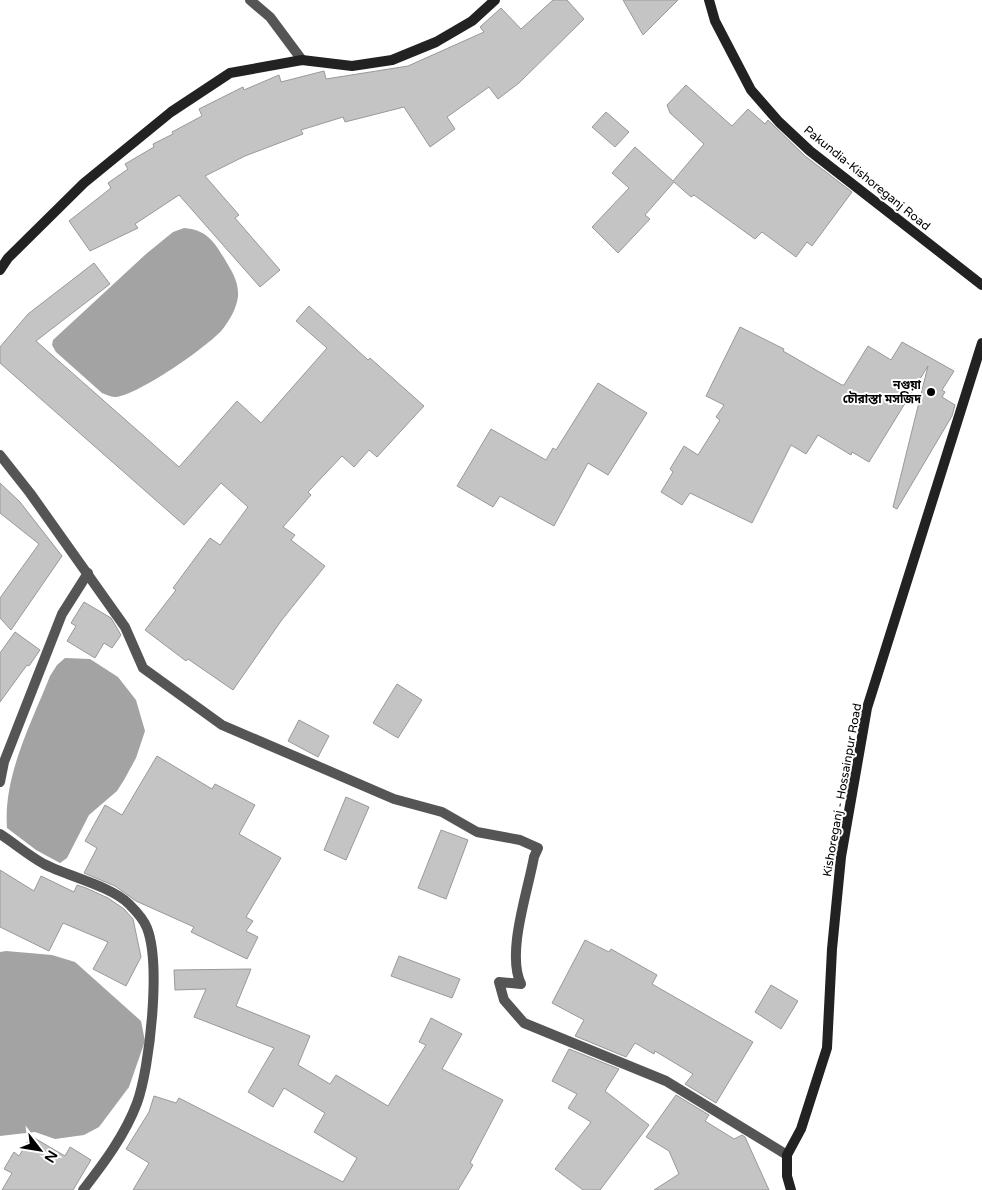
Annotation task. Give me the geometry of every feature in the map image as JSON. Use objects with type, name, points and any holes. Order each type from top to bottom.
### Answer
[{"type":"main road","points":[[0,270],[8,258],[84,183],[171,112],[230,73],[302,60],[352,66],[392,60],[436,42],[472,21],[495,0]]},
{"type":"main road","name":"Pakundia-Kishoreganj Road","points":[[709,0],[716,22],[751,90],[779,122],[810,151],[982,285]]},
{"type":"main road","name":"Kishoreganj - Hossainpur Road","points":[[787,1155],[802,1129],[827,1048],[832,949],[841,857],[867,708],[982,343]]},
{"type":"main road","points":[[787,1155],[787,1176],[791,1190]]},
{"type":"street","points":[[250,0],[270,17],[302,60]]},
{"type":"street","points":[[0,454],[88,573],[125,627],[143,668],[222,725],[394,799],[442,812],[477,832],[520,840],[538,848],[534,857],[516,942],[516,974],[521,984],[499,982],[504,1000],[524,1024],[666,1081],[787,1155]]},
{"type":"street","points":[[0,782],[4,762],[62,614],[88,573]]},
{"type":"street","points":[[0,834],[43,864],[112,894],[128,903],[147,927],[155,966],[148,1051],[142,1088],[136,1105],[105,1162],[83,1190]]},
{"type":"shaded area","points":[[184,228],[198,231],[208,237],[229,267],[236,281],[238,291],[236,305],[232,314],[222,330],[214,338],[172,369],[126,394],[116,397],[102,393],[56,352],[52,345],[53,340],[146,254],[173,232]]},
{"type":"shaded area","points":[[65,658],[90,659],[118,677],[136,700],[145,731],[136,758],[117,791],[89,815],[67,858],[60,863],[36,850],[7,828],[7,809],[9,789],[27,731],[50,676],[57,665]]},
{"type":"shaded area","points":[[0,952],[52,955],[75,962],[141,1021],[145,1041],[129,1087],[99,1127],[84,1135],[55,1139],[35,1132],[0,1136]]},
{"type":"building","points":[[553,0],[567,0],[584,19],[519,83],[498,99],[489,87],[447,117],[455,129],[430,147],[404,107],[345,122],[343,117],[301,130],[303,134],[245,156],[205,176],[239,215],[235,218],[280,270],[260,287],[179,195],[135,224],[138,228],[90,251],[69,221],[111,188],[108,183],[128,169],[125,164],[154,147],[153,144],[173,134],[172,132],[202,116],[199,109],[243,87],[244,90],[279,75],[281,82],[324,71],[326,79],[408,66],[484,32],[480,27],[501,8],[521,29]]},
{"type":"building","points":[[623,0],[678,0],[643,35]]},
{"type":"building","points":[[686,85],[732,126],[748,109],[765,124],[768,120],[805,156],[852,192],[812,246],[807,242],[796,257],[762,232],[755,239],[694,195],[691,197],[674,182],[645,215],[650,219],[618,253],[592,227],[629,188],[612,173],[635,147],[673,181],[704,144],[670,113],[667,105]]},
{"type":"building","points":[[606,112],[629,132],[615,147],[592,127]]},
{"type":"building","points":[[94,263],[110,284],[36,341],[179,467],[237,401],[261,423],[327,348],[296,321],[309,306],[368,360],[370,358],[424,406],[377,457],[369,450],[354,467],[342,456],[308,492],[311,495],[283,527],[295,535],[291,540],[325,566],[281,621],[233,690],[188,659],[186,661],[145,630],[176,590],[173,588],[210,538],[220,545],[248,507],[221,483],[184,525],[0,363],[0,347],[28,314]]},
{"type":"building","points":[[740,327],[784,349],[783,351],[842,385],[844,385],[868,346],[891,360],[902,342],[954,371],[942,390],[945,392],[942,397],[955,405],[952,416],[897,509],[893,507],[928,366],[869,462],[852,452],[851,455],[818,435],[806,454],[791,445],[752,523],[690,493],[682,505],[661,492],[673,472],[670,469],[684,446],[698,455],[720,420],[716,417],[724,405],[706,396]]},
{"type":"building","points":[[598,383],[647,413],[608,475],[588,463],[554,526],[500,496],[493,507],[457,486],[491,429],[546,460],[553,448],[556,450]]},
{"type":"building","points":[[0,483],[20,502],[62,556],[11,630],[0,618],[0,598],[39,544],[0,513]]},
{"type":"building","points":[[84,602],[111,618],[121,635],[112,648],[104,643],[95,658],[67,641],[76,626],[71,623]]},
{"type":"building","points":[[15,632],[40,650],[0,702],[0,653]]},
{"type":"building","points":[[397,684],[422,700],[398,738],[373,723]]},
{"type":"building","points":[[299,720],[329,736],[318,757],[288,741]]},
{"type":"building","points":[[157,756],[212,789],[215,784],[255,805],[239,834],[281,858],[246,917],[253,921],[246,931],[258,937],[247,959],[191,932],[194,927],[136,901],[115,886],[84,873],[97,848],[85,841],[105,805],[122,815]]},
{"type":"building","points":[[346,797],[369,807],[346,860],[324,850]]},
{"type":"building","points":[[441,830],[468,840],[446,899],[418,888]]},
{"type":"building","points":[[0,870],[34,891],[41,876],[74,892],[77,885],[86,888],[108,898],[124,909],[133,919],[141,957],[126,986],[93,969],[108,942],[63,923],[49,951],[0,927]]},
{"type":"building","points":[[585,940],[609,952],[611,949],[657,975],[652,984],[753,1042],[716,1103],[685,1084],[693,1074],[655,1051],[654,1054],[635,1043],[626,1057],[575,1036],[584,1020],[552,1003]]},
{"type":"building","points":[[399,956],[460,979],[452,998],[391,976]]},
{"type":"building","points":[[251,969],[236,1006],[310,1036],[298,1065],[330,1084],[336,1075],[388,1106],[426,1045],[419,1042],[431,1018],[462,1034],[442,1069],[503,1100],[470,1163],[473,1165],[458,1190],[133,1190],[149,1163],[126,1149],[149,1112],[154,1096],[176,1103],[179,1098],[343,1182],[357,1158],[314,1132],[325,1113],[284,1088],[273,1107],[248,1092],[274,1048],[194,1017],[206,989],[175,990],[174,970]]},
{"type":"building","points":[[771,985],[798,1001],[781,1029],[755,1012]]},
{"type":"building","points":[[569,1049],[619,1069],[605,1091],[649,1125],[600,1190],[583,1190],[555,1169],[591,1122],[568,1108],[577,1094],[552,1081]]},
{"type":"building","points":[[676,1095],[709,1115],[705,1121],[734,1139],[742,1135],[745,1137],[769,1190],[654,1190],[679,1174],[669,1151],[646,1137]]},
{"type":"building","points":[[31,1136],[65,1156],[70,1147],[91,1160],[73,1190],[2,1190],[12,1173],[4,1169],[14,1152],[19,1156]]},
{"type":"place","name":"নগুয়া চৌরাস্তা মসজিদ","points":[[931,392]]}]
